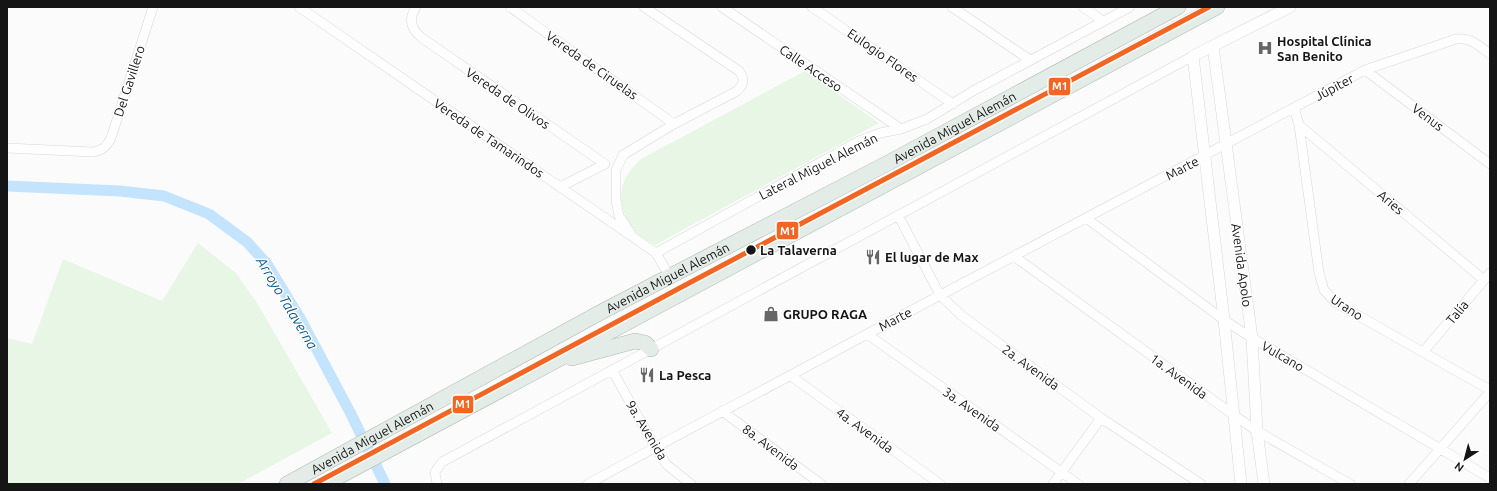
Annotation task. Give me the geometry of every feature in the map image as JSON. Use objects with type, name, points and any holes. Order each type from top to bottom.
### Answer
[{"type":"highway","name":"Avenida Miguel Alemán","points":[[287,484],[603,311],[670,277],[1178,7]]},
{"type":"highway","name":"Avenida Miguel Alemán","points":[[325,484],[1217,7]]},
{"type":"highway","points":[[561,358],[572,358],[586,355],[635,341],[644,343],[651,349]]},
{"type":"street","name":"Del Gavillero","points":[[7,148],[93,152],[100,151],[105,148],[111,138],[153,7]]},
{"type":"street","name":"Vereda de Tamarindos","points":[[299,7],[656,253],[670,277]]},
{"type":"street","name":"Vereda de Olivos","points":[[416,7],[411,19],[413,29],[422,38],[605,164],[560,186]]},
{"type":"street","name":"Vereda de Ciruelas","points":[[510,7],[674,124]]},
{"type":"street","points":[[632,237],[619,216],[616,200],[616,170],[623,155],[674,124],[737,91],[744,81],[743,75],[739,71],[644,7]]},
{"type":"street","name":"Calle Acceso","points":[[722,7],[901,129]]},
{"type":"street","name":"Eulogio Flores","points":[[812,7],[953,104]]},
{"type":"street","points":[[952,7],[1030,60]]},
{"type":"street","points":[[1083,7],[1103,21]]},
{"type":"street","name":"Lateral Miguel Alemán","points":[[656,253],[859,141],[880,133],[901,129],[927,119],[973,91],[1130,7]]},
{"type":"street","points":[[436,480],[437,467],[442,462],[1193,56],[1290,7]]},
{"type":"street","name":"Júpiter","points":[[1225,144],[1365,70],[1456,39],[1462,38],[1473,41],[1490,54]]},
{"type":"street","name":"Avenida Apolo","points":[[1213,46],[1252,338],[1258,431],[1264,484]]},
{"type":"street","name":"Avenida Apolo","points":[[1193,56],[1235,416],[1241,484]]},
{"type":"street","name":"Venus","points":[[1365,70],[1490,164]]},
{"type":"street","name":"Urano","points":[[1294,108],[1299,125],[1319,273],[1324,290],[1336,302],[1490,391]]},
{"type":"street","name":"Aries","points":[[1299,125],[1487,276]]},
{"type":"street","name":"Marte","points":[[588,484],[722,411],[791,376],[866,334],[1225,144]]},
{"type":"street","name":"2a. Avenida","points":[[898,215],[940,295],[962,316],[1101,418],[1201,484]]},
{"type":"street","name":"Vulcano","points":[[1086,218],[1224,320],[1490,478]]},
{"type":"street","name":"1a. Avenida","points":[[1015,256],[1235,416],[1258,431],[1350,484]]},
{"type":"street","name":"Talía","points":[[1423,352],[1487,276]]},
{"type":"street","name":"3a. Avenida","points":[[866,334],[1078,484]]},
{"type":"street","name":"9a. Avenida","points":[[612,370],[655,447],[678,480],[691,484]]},
{"type":"street","name":"4a. Avenida","points":[[791,376],[940,484]]},
{"type":"street","points":[[1409,484],[1490,391]]},
{"type":"street","name":"8a. Avenida","points":[[722,411],[821,484]]},
{"type":"street","points":[[1053,484],[1101,418]]},
{"type":"green space","points":[[805,71],[879,123],[655,245],[634,231],[623,210],[621,193],[625,179],[641,159]]},
{"type":"green space","points":[[198,243],[236,273],[259,306],[332,433],[238,484],[7,484],[7,338],[32,344],[63,259],[162,301]]},
{"type":"waterway","name":"Arroyo Talaverna","points":[[7,186],[120,191],[164,196],[209,214],[247,242],[267,264],[300,318],[351,414],[385,484]]},
{"type":"transit line","name":"M1","points":[[314,484],[1209,7]]},
{"type":"place","name":"Hospital Clínica San Benito","points":[[1265,48]]},
{"type":"place","name":"La Talaverna","points":[[751,250]]},
{"type":"place","name":"El lugar de Max","points":[[873,257]]},
{"type":"place","name":"GRUPO RAGA","points":[[771,314]]},
{"type":"place","name":"La Pesca","points":[[647,375]]}]
